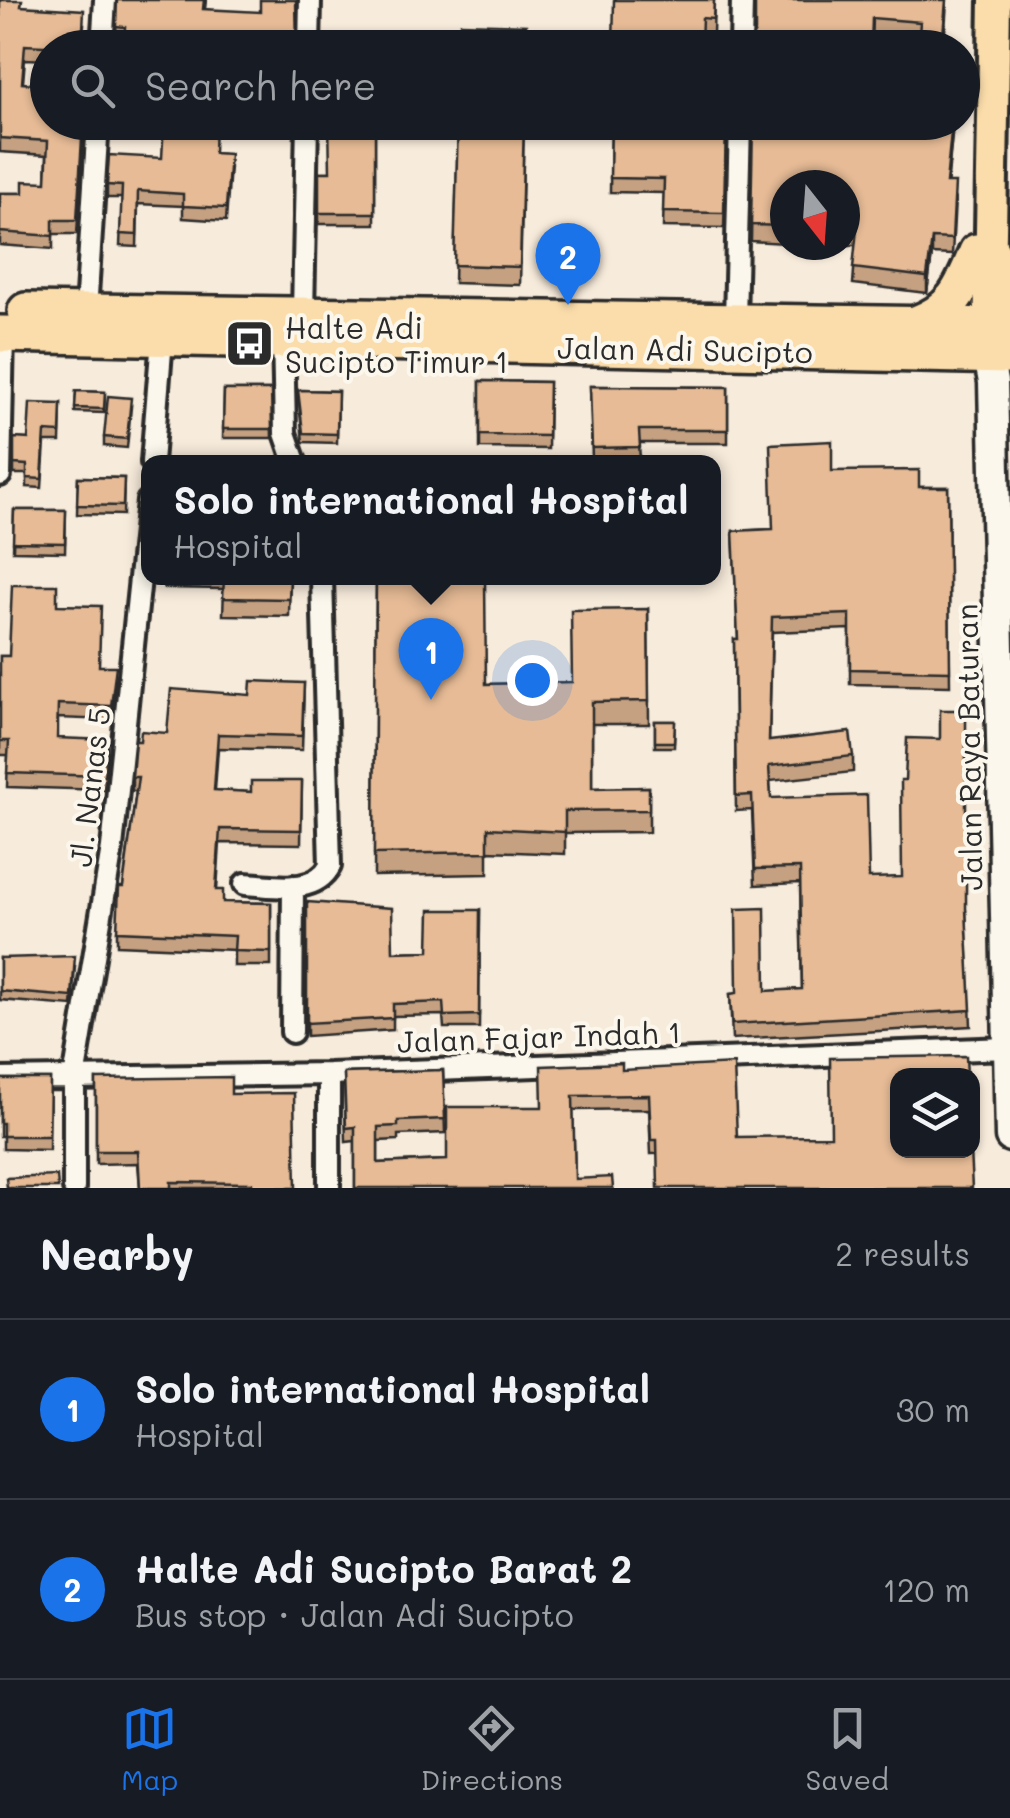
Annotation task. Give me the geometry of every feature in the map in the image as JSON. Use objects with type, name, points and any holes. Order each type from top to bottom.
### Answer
[{"type":"highway","points":[[910,326],[942,314],[957,299],[984,252],[1010,295]]},
{"type":"highway","name":"Jalan Adi Sucipto","points":[[1,335],[88,297],[290,321],[991,347]]},
{"type":"highway","name":"Jalan Adi Sucipto","points":[[1,335],[161,352],[290,321],[736,320],[910,326],[991,347]]},
{"type":"main road","points":[[981,0],[984,252],[991,347]]},
{"type":"main road","points":[[984,252],[1002,116],[995,0]]},
{"type":"main road","name":"Jalan Raya Baturan","points":[[991,347],[1010,1138]]},
{"type":"street","points":[[103,30],[104,0]]},
{"type":"street","points":[[309,30],[310,0]]},
{"type":"street","points":[[741,30],[742,0]]},
{"type":"street","points":[[88,297],[97,140]]},
{"type":"street","points":[[291,455],[286,446],[290,321],[305,140]]},
{"type":"street","points":[[736,320],[740,140]]},
{"type":"street","points":[[0,475],[1,335]]},
{"type":"street","points":[[153,455],[161,352]]},
{"type":"street","name":"Jl. Nanas 5","points":[[74,1188],[74,1078],[112,848],[141,569]]},
{"type":"street","points":[[244,884],[293,886],[321,878],[330,859],[322,585]]},
{"type":"street","points":[[292,1032],[293,886]]},
{"type":"street","name":"Jalan Fajar Indah 1","points":[[0,1078],[329,1074],[1007,1048]]},
{"type":"street","points":[[329,1074],[329,1188]]},
{"type":"building","points":[[0,0],[22,0],[21,6],[84,10],[83,30],[30,30],[22,83],[30,84],[30,140],[0,138]]},
{"type":"building","points":[[117,0],[204,0],[203,9],[260,12],[260,0],[296,0],[297,30],[125,30],[116,26]]},
{"type":"building","points":[[614,0],[714,0],[713,19],[702,18],[702,30],[613,30]]},
{"type":"building","points":[[755,0],[946,0],[944,30],[919,30],[920,22],[872,18],[872,30],[755,30]]},
{"type":"building","points":[[461,23],[526,25],[526,30],[461,30]]},
{"type":"building","points":[[32,140],[82,140],[77,220],[53,220],[53,236],[0,232],[0,193],[23,193],[23,181],[46,182],[48,141]]},
{"type":"building","points":[[163,140],[214,140],[214,153],[230,154],[226,208],[183,206],[183,194],[138,191],[137,235],[120,234],[122,186],[107,185],[109,155],[162,158]]},
{"type":"building","points":[[329,140],[375,140],[375,213],[319,213],[319,172],[330,172]]},
{"type":"building","points":[[457,140],[524,140],[520,267],[454,265]]},
{"type":"building","points":[[611,140],[726,140],[724,213],[663,212],[664,179],[610,178]]},
{"type":"building","points":[[753,140],[950,140],[946,183],[955,183],[952,239],[932,238],[927,277],[853,268],[854,260],[860,260],[860,170],[770,170],[770,226],[751,225]]},
{"type":"building","points":[[480,381],[549,382],[548,436],[480,435]]},
{"type":"building","points":[[590,386],[728,387],[728,430],[639,430],[640,447],[592,448]]},
{"type":"building","points":[[224,390],[271,390],[272,429],[223,429]]},
{"type":"building","points":[[298,390],[338,391],[337,434],[303,433]]},
{"type":"building","points":[[76,391],[105,392],[104,409],[75,408]]},
{"type":"building","points":[[108,396],[131,398],[127,439],[104,437]]},
{"type":"building","points":[[30,403],[61,404],[60,433],[45,432],[42,479],[27,478],[27,465],[14,464],[14,438],[28,439]]},
{"type":"building","points":[[832,441],[832,471],[919,470],[919,487],[948,487],[950,671],[850,669],[850,614],[772,617],[769,741],[850,732],[853,756],[769,766],[771,798],[867,795],[869,878],[902,877],[901,780],[905,780],[907,738],[940,739],[940,710],[966,710],[966,909],[971,1010],[732,1024],[730,994],[737,993],[736,909],[765,908],[766,991],[802,989],[800,868],[755,869],[752,795],[736,796],[734,639],[738,639],[733,531],[773,529],[770,444]]},
{"type":"building","points":[[78,477],[124,478],[123,506],[77,505]]},
{"type":"building","points":[[14,510],[66,510],[65,543],[13,542]]},
{"type":"building","points":[[12,585],[57,585],[57,605],[101,606],[99,666],[116,666],[111,706],[58,704],[57,738],[108,740],[104,776],[7,773],[9,741],[0,741],[0,656],[9,656]]},
{"type":"building","points":[[224,585],[290,585],[289,599],[223,598]]},
{"type":"building","points":[[376,585],[485,585],[486,684],[572,682],[571,610],[648,609],[649,701],[592,702],[592,788],[649,787],[649,810],[565,811],[565,832],[488,828],[488,852],[374,854]]},
{"type":"building","points":[[251,681],[304,683],[302,736],[218,734],[214,790],[251,792],[251,781],[302,781],[301,830],[220,829],[216,890],[223,890],[223,902],[271,903],[271,952],[234,951],[235,936],[117,931],[119,887],[123,887],[138,777],[132,777],[135,741],[140,741],[141,731],[167,733],[171,689],[250,695]]},
{"type":"building","points":[[655,721],[675,721],[674,742],[655,742]]},
{"type":"building","points":[[307,902],[392,908],[393,952],[429,951],[430,910],[480,910],[479,1015],[444,1016],[443,1002],[393,1004],[393,1018],[307,1023]]},
{"type":"building","points":[[75,956],[72,997],[0,991],[0,958]]},
{"type":"building","points":[[966,1056],[967,1068],[890,1068],[890,1158],[970,1158],[972,1188],[658,1188],[657,1140],[651,1140],[649,1095],[573,1096],[575,1179],[612,1177],[613,1188],[355,1188],[355,1127],[346,1128],[344,1073],[443,1070],[445,1119],[398,1121],[398,1126],[378,1127],[378,1163],[447,1160],[447,1107],[542,1107],[541,1066],[622,1063],[622,1070],[734,1064],[737,1137],[831,1136],[830,1058]]},
{"type":"building","points":[[231,1077],[231,1094],[294,1093],[296,1188],[171,1182],[171,1188],[140,1188],[138,1151],[96,1151],[96,1079]]},
{"type":"building","points":[[0,1079],[50,1079],[49,1136],[3,1136]]},
{"type":"building","points":[[57,1176],[58,1188],[7,1188],[6,1178]]},
{"type":"place","name":"Halte Adi Sucipto Barat 2","points":[[568,305]]},
{"type":"place","name":"Halte Adi Sucipto Timur 1","points":[[250,344]]},
{"type":"place","name":"Solo international Hospital","points":[[431,700]]}]
